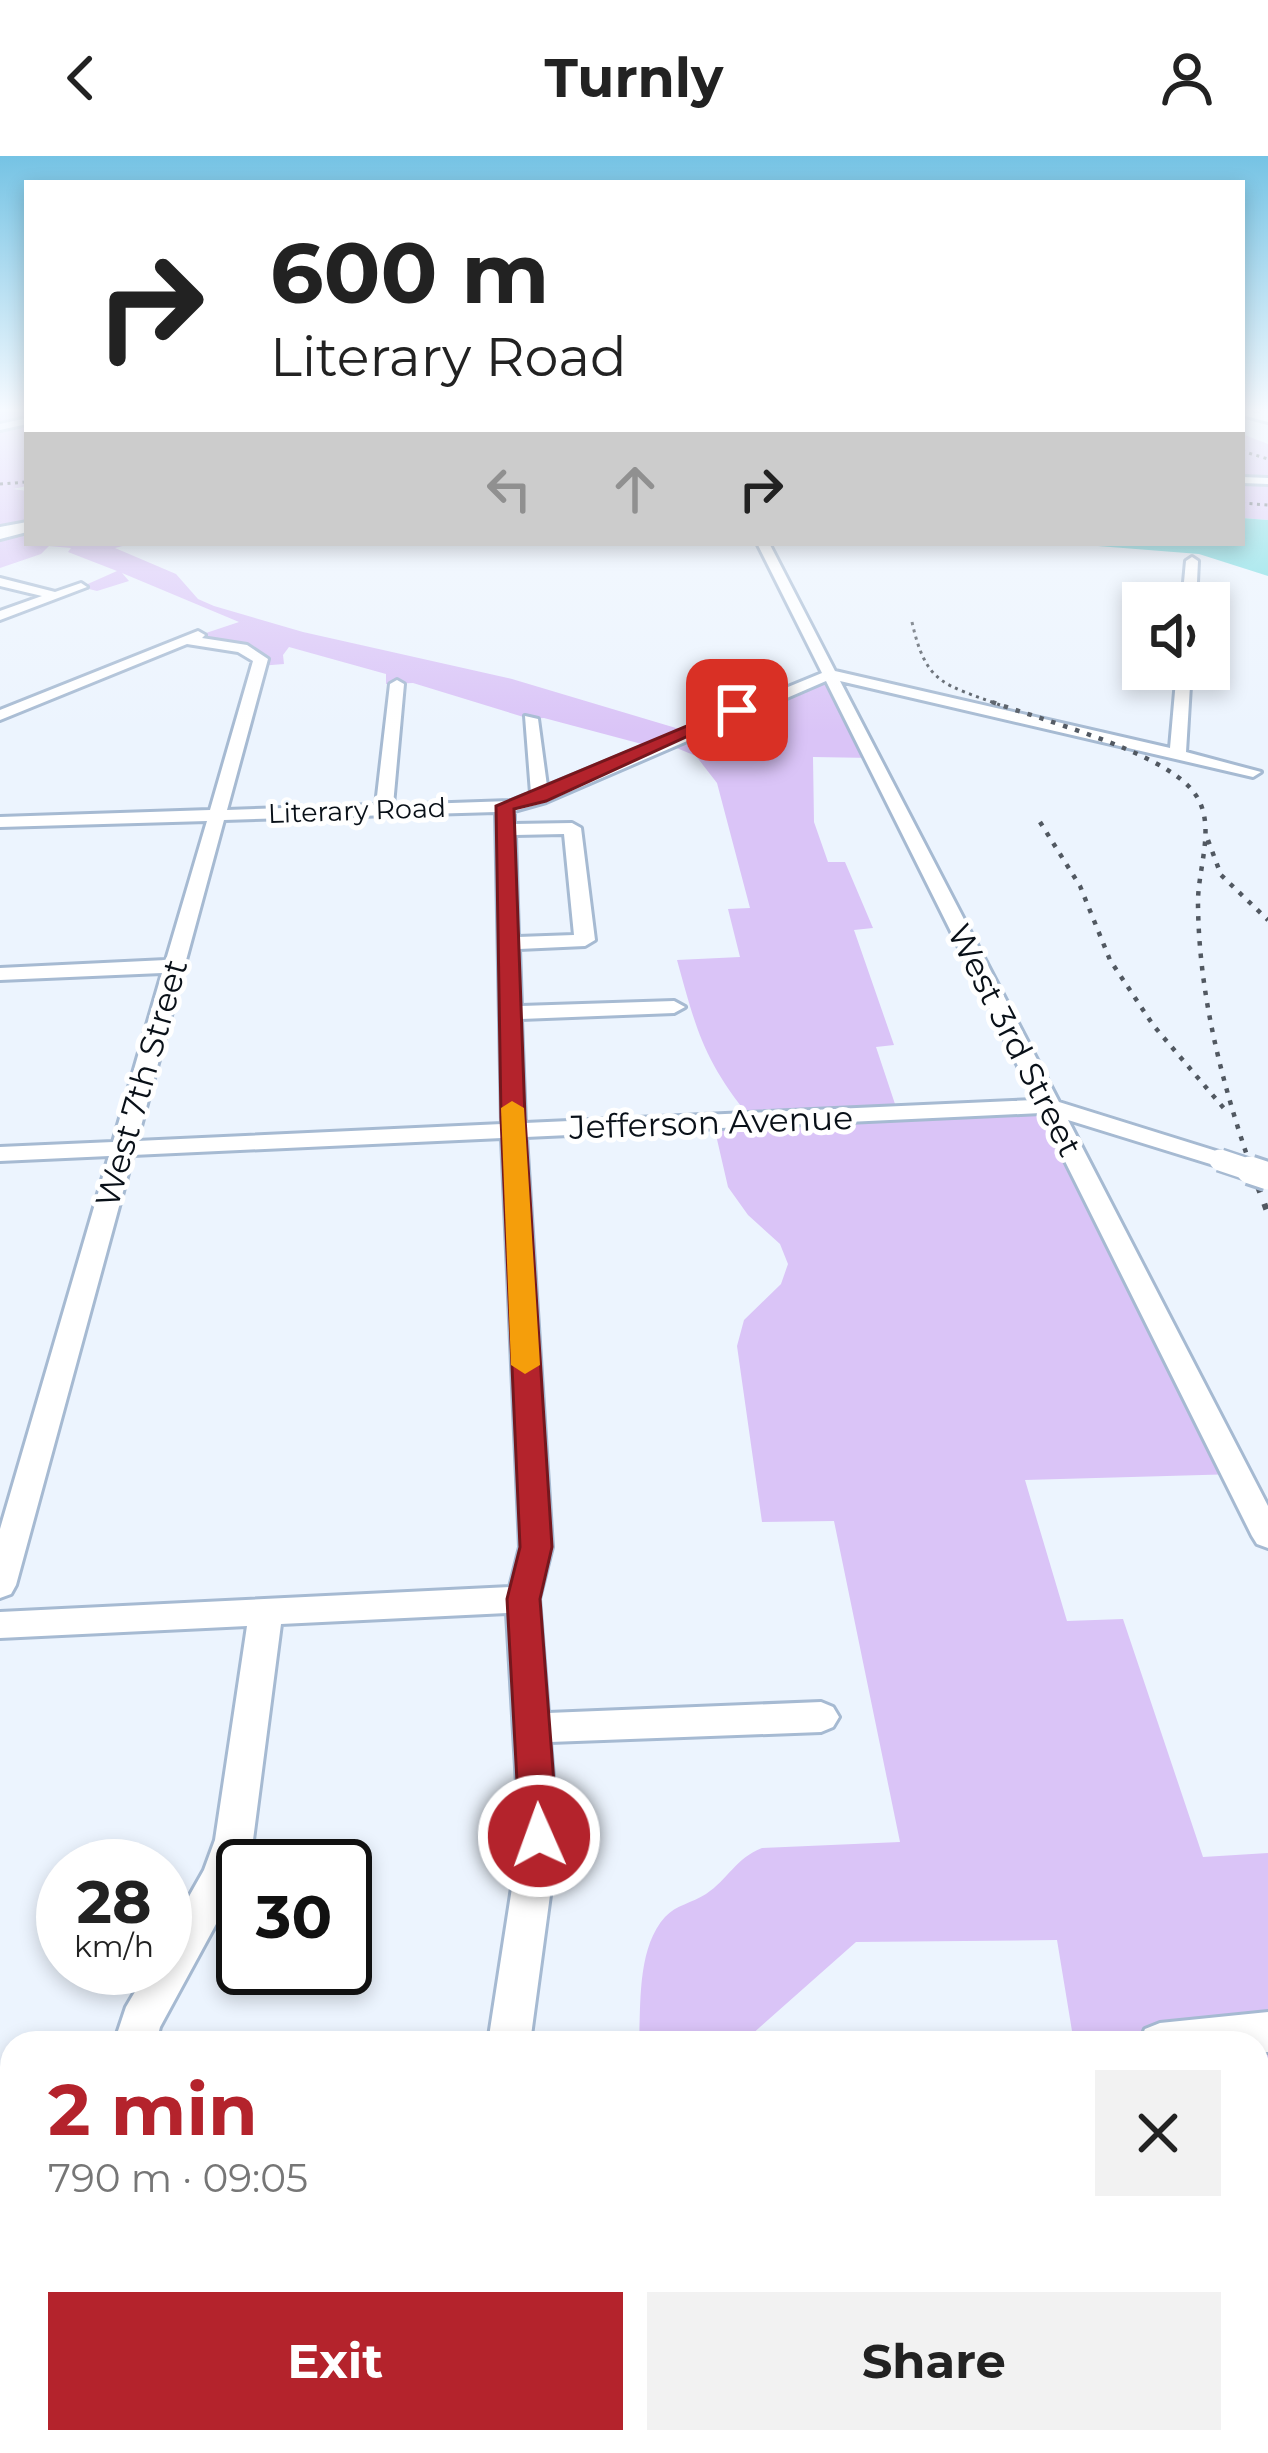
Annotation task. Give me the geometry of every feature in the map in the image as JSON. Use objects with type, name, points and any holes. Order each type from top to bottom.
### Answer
[{"type":"street","name":"West 3rd Street","points":[[765,546],[1268,1536]]},
{"type":"street","points":[[1190,582],[1192,561]]},
{"type":"street","points":[[0,582],[57,596]]},
{"type":"street","points":[[0,616],[82,587]]},
{"type":"street","points":[[0,715],[219,626]]},
{"type":"street","name":"West 7th Street","points":[[0,1585],[261,659],[242,648],[185,640]]},
{"type":"street","points":[[831,674],[1253,772]]},
{"type":"street","name":"Literary Road","points":[[0,822],[505,806],[540,798],[686,731],[831,674]]},
{"type":"street","points":[[384,811],[397,684]]},
{"type":"street","points":[[1178,755],[1183,690]]},
{"type":"street","points":[[530,719],[540,798]]},
{"type":"street","points":[[505,806],[513,1130],[536,1547],[524,1599],[539,1836],[511,2031]]},
{"type":"street","points":[[505,830],[572,828],[585,940],[507,944]]},
{"type":"street","points":[[0,974],[173,967]]},
{"type":"street","points":[[510,1012],[674,1007]]},
{"type":"street","name":"Jefferson Avenue","points":[[0,1154],[1047,1106],[1268,1176]]},
{"type":"street","points":[[0,1625],[524,1599]]},
{"type":"street","points":[[138,2031],[220,1877],[234,1840],[266,1612]]},
{"type":"street","points":[[535,1728],[821,1717]]},
{"type":"shaded area","points":[[0,518],[24,518],[24,546],[49,546],[41,554],[0,568]]},
{"type":"shaded area","points":[[49,546],[123,546],[115,548],[176,574],[198,599],[214,606],[303,632],[512,679],[686,731],[831,674],[874,758],[813,757],[814,822],[828,862],[845,862],[873,928],[854,930],[894,1045],[876,1047],[898,1113],[1047,1106],[1238,1474],[1025,1480],[1067,1621],[1123,1619],[1203,1857],[1268,1853],[1268,2031],[1072,2031],[1057,1940],[856,1942],[756,2031],[639,2031],[645,1960],[656,1930],[669,1913],[706,1894],[745,1857],[762,1848],[900,1842],[834,1521],[762,1522],[737,1346],[744,1320],[781,1284],[788,1264],[780,1244],[748,1215],[728,1187],[713,1122],[751,1119],[704,1044],[677,960],[740,957],[728,909],[750,908],[717,783],[696,756],[662,742],[653,747],[544,718],[530,719],[413,683],[386,684],[386,674],[289,647],[284,664],[259,666],[257,654],[185,640],[239,622],[122,573],[129,581],[97,591],[81,587],[117,571],[68,552],[71,548]]},
{"type":"water","points":[[1245,518],[1268,520],[1268,576],[1199,554],[1098,546],[1245,546]]},
{"type":"railway","points":[[912,622],[924,659],[940,679],[1000,705]]},
{"type":"railway","points":[[992,702],[1154,762],[1192,790],[1200,803],[1206,830],[1198,905],[1203,974],[1223,1075],[1252,1171]]},
{"type":"railway","points":[[1040,822],[1080,886],[1110,960],[1153,1025],[1227,1112]]},
{"type":"railway","points":[[1208,840],[1221,875],[1268,920]]},
{"type":"railway","points":[[1252,1171],[1268,1214]]},
{"type":"slow traffic","points":[[512,1108],[525,1365]]},
{"type":"route","points":[[539,1836],[524,1599],[536,1547],[513,1118],[505,806],[540,798],[737,710]]}]
